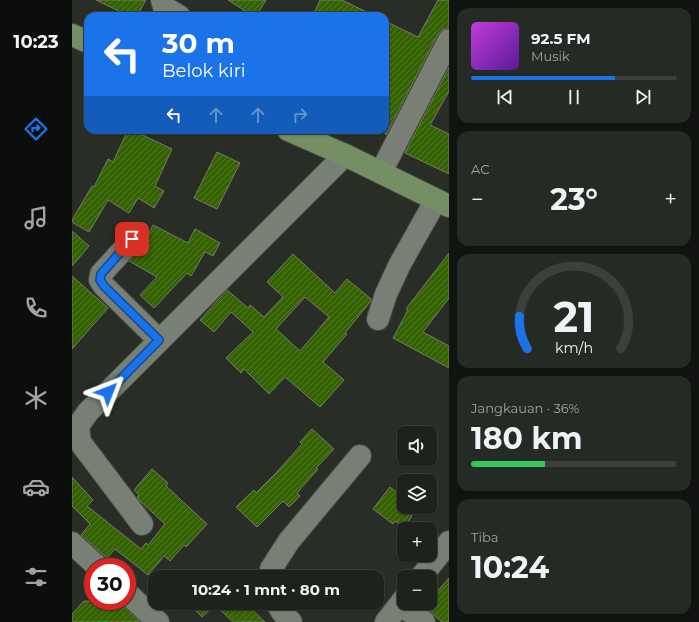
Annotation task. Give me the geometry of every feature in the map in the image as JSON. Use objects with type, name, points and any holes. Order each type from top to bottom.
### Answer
[{"type":"main road","points":[[72,35],[84,40]]},
{"type":"main road","points":[[297,134],[381,172],[443,203]]},
{"type":"street","points":[[162,0],[164,7],[172,12]]},
{"type":"street","points":[[381,172],[449,40]]},
{"type":"street","points":[[142,524],[80,442],[78,426],[88,412],[345,155]]},
{"type":"street","points":[[378,319],[386,294],[400,264],[443,203]]},
{"type":"street","points":[[132,239],[101,274],[100,280],[104,286],[159,340]]},
{"type":"street","points":[[271,570],[289,541],[360,456]]},
{"type":"street","points":[[427,570],[449,542]]},
{"type":"street","points":[[72,543],[88,558]]},
{"type":"street","points":[[136,601],[158,622]]},
{"type":"street","points":[[386,622],[397,608]]},
{"type":"street","points":[[281,610],[291,622]]},
{"type":"street","points":[[411,610],[424,622]]},
{"type":"building","points":[[96,0],[146,0],[139,12],[121,12]]},
{"type":"building","points":[[228,0],[266,0],[258,12],[247,12]]},
{"type":"building","points":[[320,0],[342,0],[367,12],[315,12]]},
{"type":"building","points":[[438,0],[449,0],[449,28],[443,29],[438,34],[389,129],[389,23],[418,37]]},
{"type":"building","points":[[449,67],[449,91],[430,125],[449,134],[449,174],[405,153]]},
{"type":"building","points":[[126,134],[140,134],[172,149],[155,186],[164,191],[154,208],[138,198],[129,213],[108,200],[89,232],[72,222],[72,220],[92,186],[94,187],[108,159],[113,162]]},
{"type":"building","points":[[217,152],[240,163],[217,209],[194,198]]},
{"type":"building","points":[[153,225],[188,243],[195,229],[220,243],[213,256],[205,252],[191,276],[187,273],[154,308],[140,295],[157,277],[129,261],[142,247]]},
{"type":"building","points":[[72,231],[89,246],[72,266]]},
{"type":"building","points":[[449,253],[449,298],[423,332],[449,346],[449,368],[393,338],[408,310],[406,309]]},
{"type":"building","points":[[293,254],[335,293],[347,279],[371,299],[345,333],[347,334],[323,362],[344,380],[320,407],[285,377],[269,394],[244,369],[241,373],[226,358],[253,332],[231,312],[214,332],[200,320],[227,290],[248,308],[250,305],[264,317],[283,297],[267,282]],"holes":[[[305,297],[329,317],[300,351],[276,329]]]},
{"type":"building","points":[[72,276],[108,308],[72,349]]},
{"type":"building","points":[[312,429],[334,449],[316,468],[318,469],[297,493],[300,496],[289,507],[283,501],[257,527],[236,507],[254,490],[256,493],[276,473],[302,444],[300,442]]},
{"type":"building","points":[[152,469],[168,483],[166,486],[207,524],[186,547],[184,545],[170,561],[164,556],[152,570],[148,570],[148,575],[136,566],[136,558],[126,558],[115,549],[107,558],[81,535],[90,524],[72,506],[72,477],[93,500],[87,506],[141,549],[146,543],[148,545],[165,524],[140,501],[137,497],[139,495],[134,490]]},
{"type":"building","points":[[390,487],[397,492],[397,514],[409,514],[412,516],[408,522],[395,521],[393,524],[373,509]]},
{"type":"building","points":[[449,578],[449,622],[442,622],[428,610],[437,610],[437,592]]},
{"type":"building","points":[[84,601],[84,610],[127,610],[140,622],[72,622],[72,614]]},
{"type":"building","points":[[196,610],[210,610],[202,617]]},
{"type":"building","points":[[220,610],[252,610],[265,622],[233,622]]},
{"type":"route","points":[[108,392],[159,340],[104,286],[100,280],[101,274],[132,239]]}]
